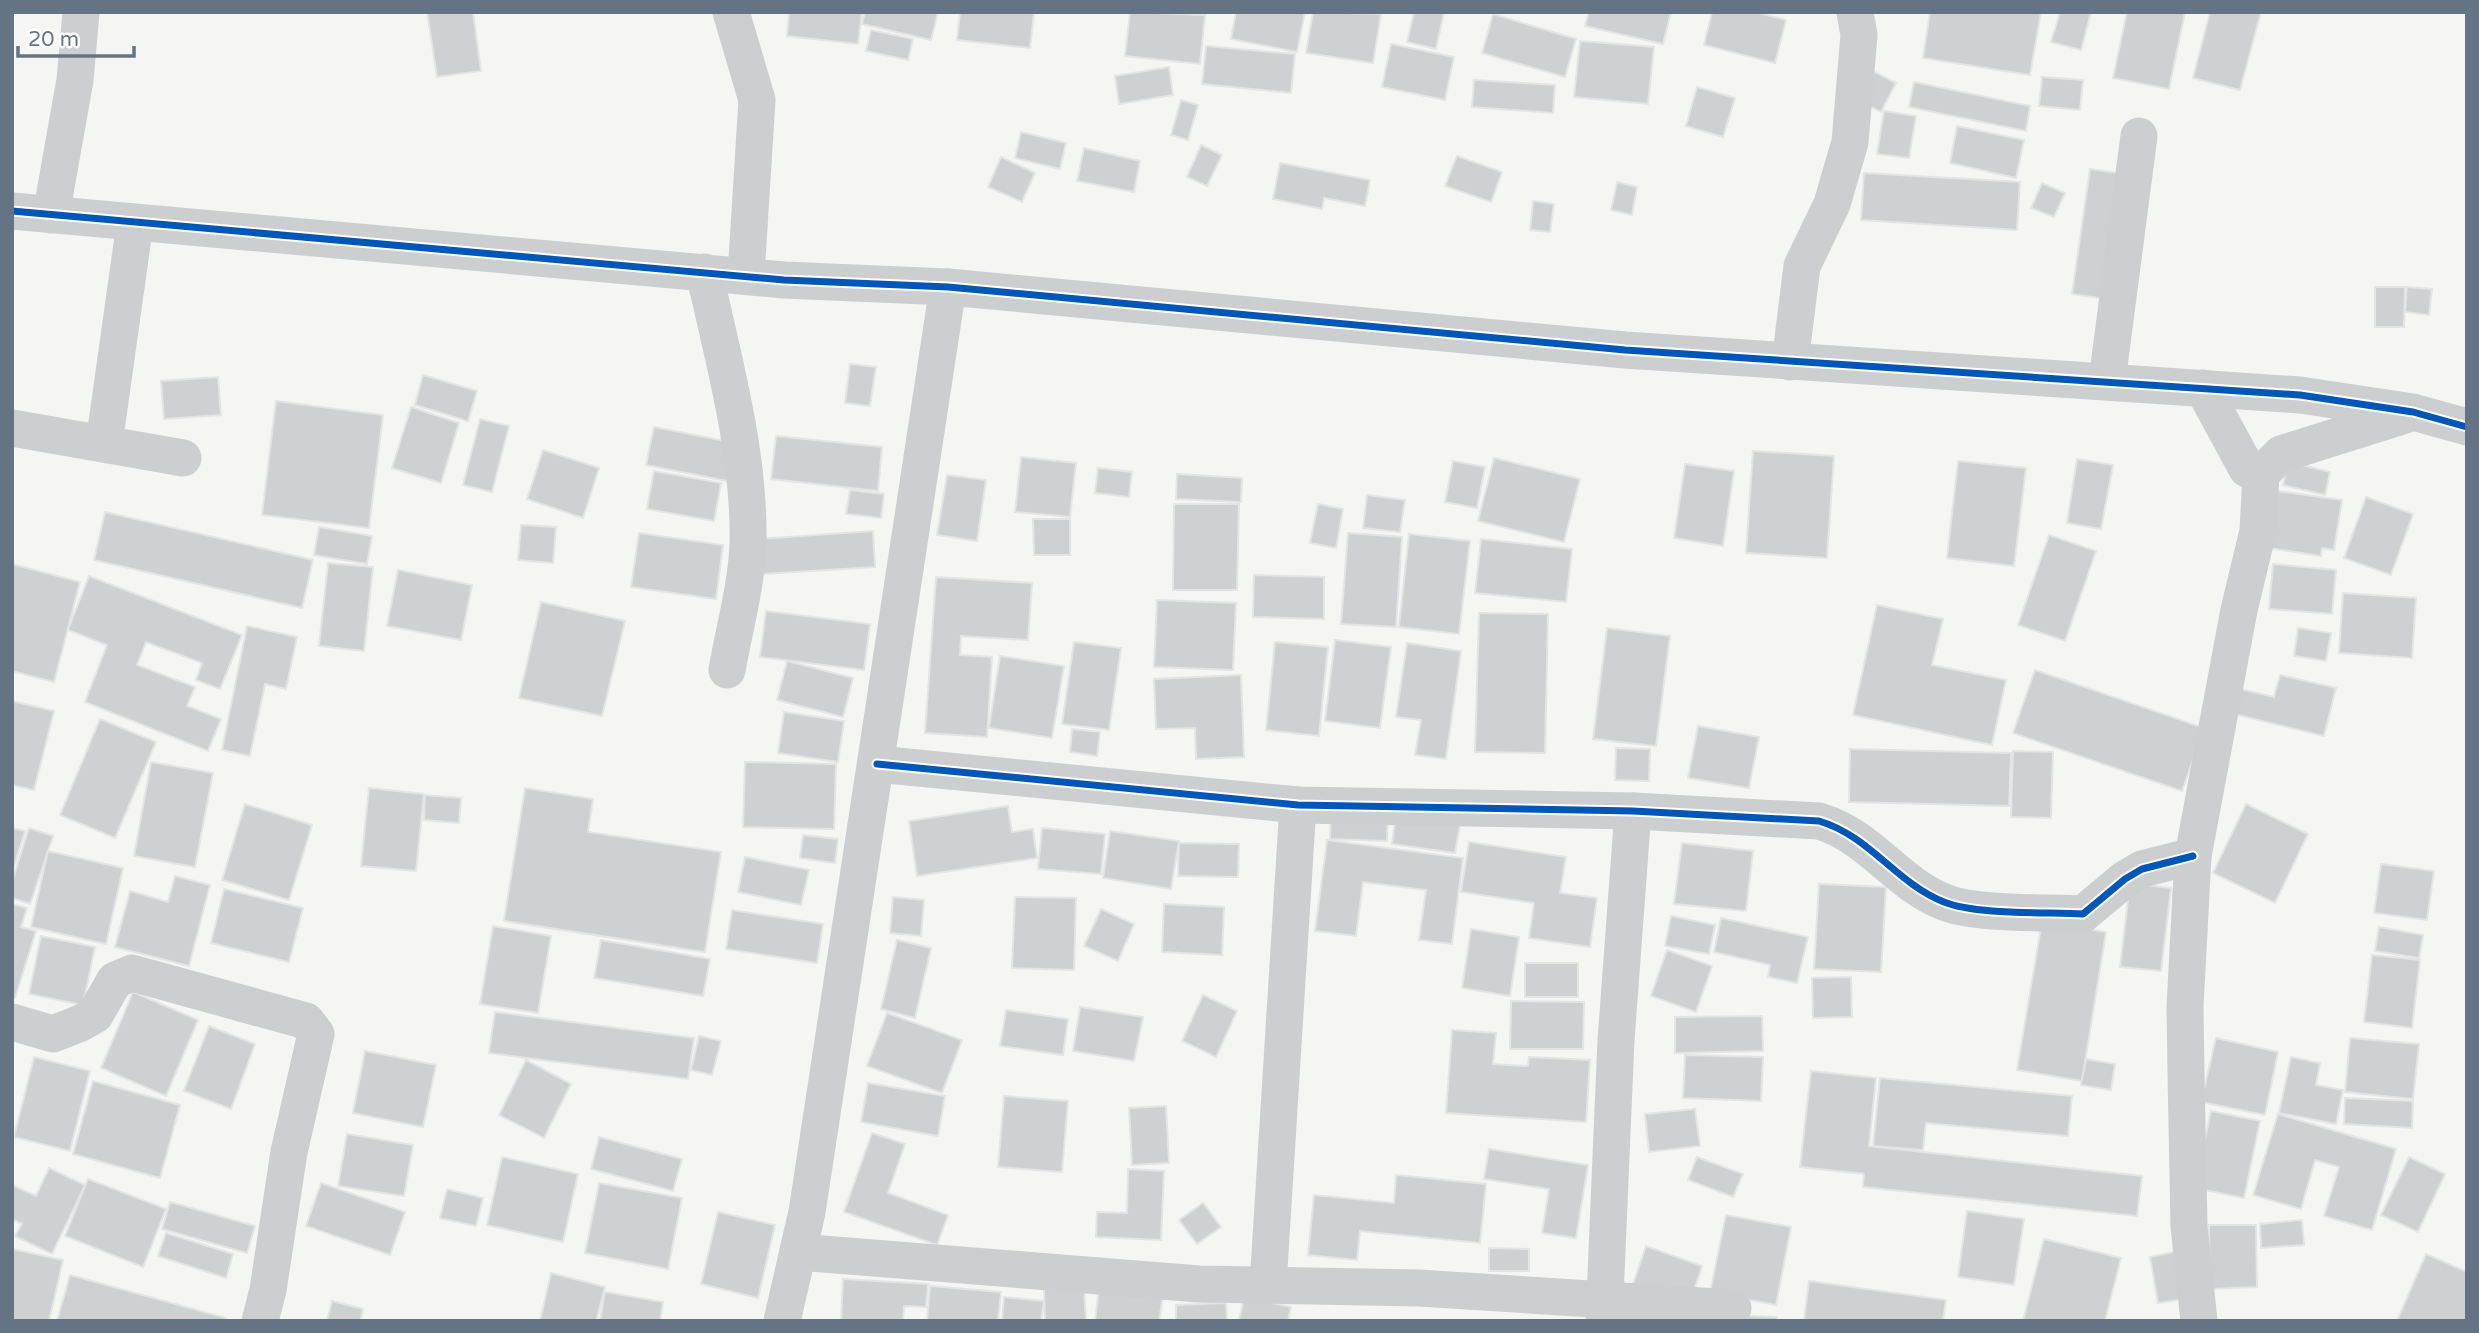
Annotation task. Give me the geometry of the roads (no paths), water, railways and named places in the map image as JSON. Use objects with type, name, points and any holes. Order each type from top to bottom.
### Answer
[{"type":"street","points":[[51,215],[75,80],[81,12]]},
{"type":"street","points":[[731,12],[757,100],[746,275]]},
{"type":"street","points":[[1790,362],[1802,266],[1832,204],[1850,142],[1859,35],[1855,12]]},
{"type":"street","points":[[2107,381],[2139,136]]},
{"type":"street","points":[[12,211],[784,280],[948,286],[1611,349],[2300,395],[2413,412],[2467,427]]},
{"type":"street","points":[[104,444],[135,223]]},
{"type":"street","points":[[704,272],[724,362],[743,474],[748,544],[727,670]]},
{"type":"street","points":[[782,1321],[807,1212],[948,286]]},
{"type":"street","points":[[2203,388],[2248,468],[2261,474]]},
{"type":"street","points":[[2199,1321],[2189,1226],[2185,1060],[2193,856],[2239,610],[2258,531],[2261,474],[2281,454],[2413,412]]},
{"type":"street","points":[[12,428],[183,458]]},
{"type":"street","points":[[877,764],[1298,805],[1633,811],[1819,821],[1843,828],[1914,885],[1944,902],[1970,908],[2083,914],[2125,879],[2142,869],[2193,856]]},
{"type":"street","points":[[1268,1285],[1298,805]]},
{"type":"street","points":[[1605,1310],[1616,1040],[1633,811]]},
{"type":"street","points":[[12,1022],[53,1034],[81,1023],[95,1014],[114,980],[132,973],[306,1021],[316,1034],[289,1152],[268,1290],[260,1321]]},
{"type":"street","points":[[798,1252],[1199,1284],[1419,1288],[1605,1310],[1733,1308]]}]
